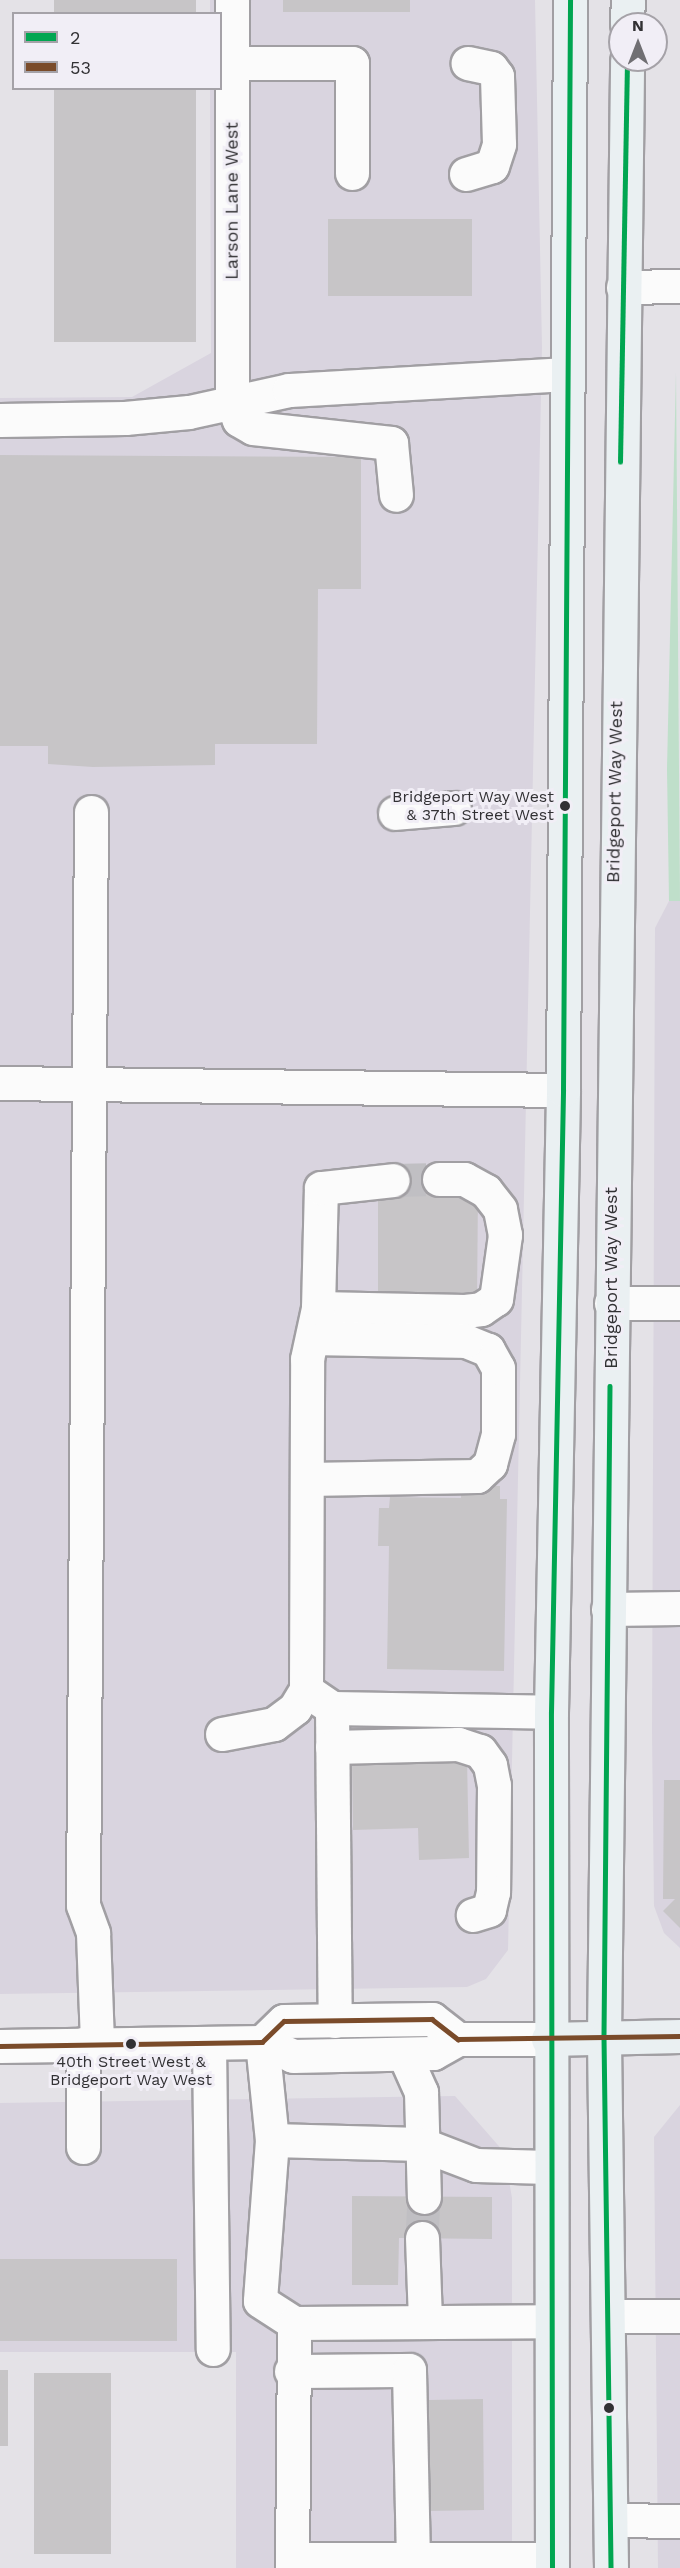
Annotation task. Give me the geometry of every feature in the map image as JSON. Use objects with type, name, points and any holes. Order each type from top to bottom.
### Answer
[{"type":"main road","points":[[552,2563],[549,2167],[551,1712],[563,1090],[570,0]]},
{"type":"main road","name":"Bridgeport Way West","points":[[611,2568],[604,2037],[627,72]]},
{"type":"main road","points":[[549,2039],[680,2036]]},
{"type":"street","name":"Larson Lane West","points":[[232,0],[232,402]]},
{"type":"street","points":[[232,63],[352,63],[352,173]]},
{"type":"street","points":[[466,174],[492,166],[499,144],[497,76],[491,68],[468,63]]},
{"type":"street","points":[[623,287],[680,286]]},
{"type":"street","points":[[0,420],[125,418],[232,402],[289,390],[568,374]]},
{"type":"street","points":[[232,402],[239,420],[253,428],[391,443],[396,495]]},
{"type":"street","points":[[395,813],[454,808]]},
{"type":"street","points":[[83,2147],[90,2044],[93,1933],[83,1905],[91,1084],[91,812]]},
{"type":"street","points":[[0,1083],[563,1090]]},
{"type":"street","points":[[316,1323],[465,1311],[496,1299],[505,1235],[500,1209],[486,1191],[464,1179],[439,1179]]},
{"type":"street","points":[[335,2021],[333,1747],[319,1699],[307,1479],[307,1359],[316,1323],[321,1188],[393,1180]]},
{"type":"street","points":[[611,1304],[680,1303]]},
{"type":"street","points":[[307,1479],[477,1476],[490,1464],[498,1434],[498,1368],[488,1350],[466,1341],[316,1323]]},
{"type":"street","points":[[608,1609],[680,1608]]},
{"type":"street","points":[[222,1734],[274,1724],[295,1708],[319,1699],[551,1712]]},
{"type":"street","points":[[333,1747],[458,1744],[480,1751],[494,1785],[493,1892],[489,1910],[473,1914]]},
{"type":"street","points":[[262,2042],[284,2021],[432,2019],[458,2039]]},
{"type":"street","points":[[0,2046],[262,2042],[293,2056],[433,2053],[458,2039],[549,2039]]},
{"type":"street","points":[[262,2042],[272,2140],[260,2301],[294,2323],[550,2321]]},
{"type":"street","points":[[209,2043],[213,2349]]},
{"type":"street","points":[[404,2054],[421,2092],[424,2197]]},
{"type":"street","points":[[272,2140],[421,2144],[476,2165],[549,2167]]},
{"type":"street","points":[[422,2238],[425,2321]]},
{"type":"street","points":[[608,2316],[680,2316]]},
{"type":"street","points":[[294,2323],[291,2371],[292,2563],[413,2559],[552,2563]]},
{"type":"street","points":[[291,2371],[409,2370],[413,2559]]},
{"type":"street","points":[[611,2520],[680,2521]]},
{"type":"shaded area","points":[[210,0],[535,0],[542,347],[508,1950],[486,1979],[467,1987],[0,1994],[0,398],[132,397],[211,353],[210,90],[222,90],[222,12],[210,12]]},
{"type":"shaded area","points":[[669,901],[680,901],[680,1948],[664,1933],[654,1906],[652,1732],[655,928]]},
{"type":"shaded area","points":[[455,2096],[504,2152],[512,2198],[512,2568],[236,2568],[236,2352],[0,2352],[0,2103]]},
{"type":"shaded area","points":[[680,2105],[680,2568],[658,2568],[654,2137]]},
{"type":"green space","points":[[676,372],[680,901],[669,901],[667,769]]},
{"type":"building","points":[[54,0],[196,0],[196,12],[54,12]]},
{"type":"building","points":[[283,0],[410,0],[410,12],[283,12]]},
{"type":"building","points":[[54,90],[196,90],[196,342],[54,342]]},
{"type":"building","points":[[328,219],[472,219],[472,296],[328,296]]},
{"type":"building","points":[[0,455],[361,457],[361,589],[318,589],[317,744],[215,744],[215,765],[93,767],[48,764],[48,746],[0,746]]},
{"type":"building","points":[[393,1166],[439,1167],[478,1191],[477,1302],[378,1302],[378,1191]]},
{"type":"building","points":[[461,1485],[500,1486],[500,1499],[507,1499],[504,1671],[387,1669],[389,1546],[378,1546],[379,1508],[389,1508],[390,1497],[461,1498]]},
{"type":"building","points":[[467,1759],[469,1858],[419,1860],[418,1828],[353,1830],[352,1761]]},
{"type":"building","points":[[664,1780],[680,1780],[680,1928],[663,1911],[675,1899],[663,1899]]},
{"type":"building","points":[[352,2196],[492,2197],[492,2239],[399,2238],[398,2285],[352,2285]]},
{"type":"building","points":[[0,2259],[177,2259],[177,2341],[0,2341]]},
{"type":"building","points":[[0,2370],[8,2370],[8,2446],[0,2446]]},
{"type":"building","points":[[34,2373],[111,2373],[111,2554],[34,2554]]},
{"type":"building","points":[[483,2399],[484,2510],[428,2511],[428,2489],[417,2489],[417,2472],[429,2472],[428,2400]]},
{"type":"tunnel","points":[[393,1180],[439,1179]]},
{"type":"tunnel","points":[[422,2238],[424,2197]]},
{"type":"transit line","name":"2","points":[[552,2568],[551,1712],[563,1090],[570,0]]},
{"type":"transit line","name":"2","points":[[620,462],[627,72]]},
{"type":"transit line","name":"2","points":[[610,1386],[604,2037],[611,2568]]},
{"type":"transit line","name":"53","points":[[0,2046],[262,2042],[284,2021],[432,2019],[458,2039],[680,2036]]},
{"type":"place","name":"Bridgeport Way West & 37th Street West","points":[[565,806]]},
{"type":"place","name":"40th Street West & Bridgeport Way West","points":[[131,2044]]}]
